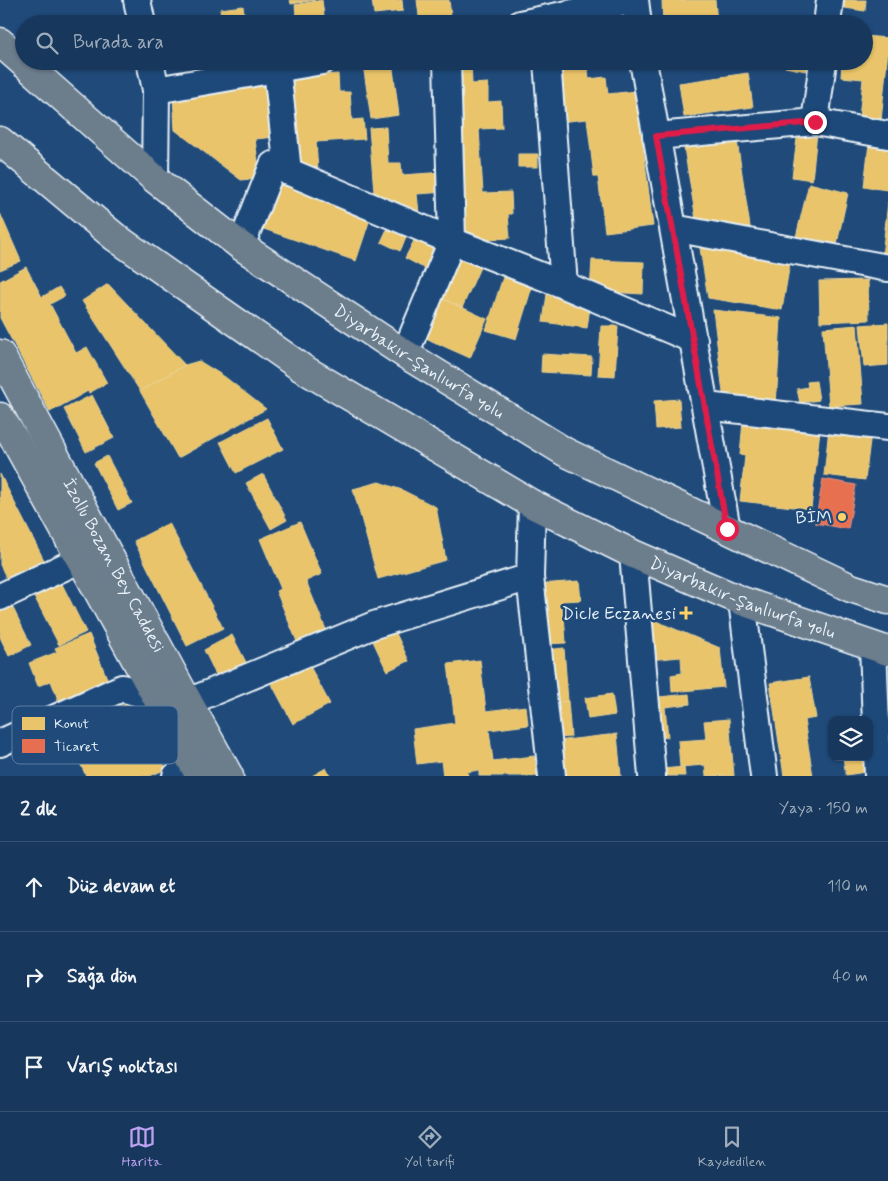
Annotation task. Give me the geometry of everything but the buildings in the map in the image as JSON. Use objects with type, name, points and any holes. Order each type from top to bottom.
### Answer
[{"type":"main road","name":"Diyarbakır-Şanlıurfa yolu","points":[[0,42],[15,55]]},
{"type":"main road","name":"Diyarbakır-Şanlıurfa yolu","points":[[32,70],[155,179],[241,246],[405,354],[565,452],[851,588],[888,600]]},
{"type":"main road","name":"Diyarbakır-Şanlıurfa yolu","points":[[0,141],[115,236],[302,368],[532,504],[633,554],[742,601],[881,649]]},
{"type":"main road","name":"İzollu Bozan Bey Caddesi","points":[[0,354],[230,776]]},
{"type":"main road","name":"İzollu Bozan Bey Caddesi","points":[[0,417],[8,445],[81,559],[161,706]]},
{"type":"main road","name":"İzollu Bozan Bey Caddesi","points":[[178,745],[190,773]]},
{"type":"street","points":[[137,0],[140,15]]},
{"type":"street","points":[[567,15],[634,0],[636,15]]},
{"type":"street","points":[[828,15],[830,0]]},
{"type":"street","points":[[152,70],[156,90],[155,179]]},
{"type":"street","points":[[156,90],[271,70]]},
{"type":"street","points":[[277,70],[288,172]]},
{"type":"street","points":[[405,354],[452,240],[447,70]]},
{"type":"street","points":[[548,70],[564,285]]},
{"type":"street","points":[[645,70],[727,529]]},
{"type":"street","points":[[815,122],[821,70]]},
{"type":"street","points":[[656,136],[815,122],[888,135]]},
{"type":"street","points":[[241,246],[273,165],[694,340]]},
{"type":"street","points":[[673,228],[888,268]]},
{"type":"street","points":[[706,406],[888,427]]},
{"type":"street","points":[[532,504],[530,577],[552,776]]},
{"type":"street","points":[[633,554],[652,776]]},
{"type":"street","points":[[0,597],[81,559]]},
{"type":"street","points":[[82,706],[122,688],[158,699],[188,702],[374,624],[530,577]]},
{"type":"street","points":[[742,601],[764,776]]},
{"type":"street","points":[[878,776],[881,649]]},
{"type":"street","points":[[0,743],[12,738]]},
{"type":"place","name":"BİM","points":[[842,517]]},
{"type":"place","name":"Dicle Eczanesi","points":[[686,613]]},
{"type":"route","points":[[727,529],[656,136],[815,122]]}]
